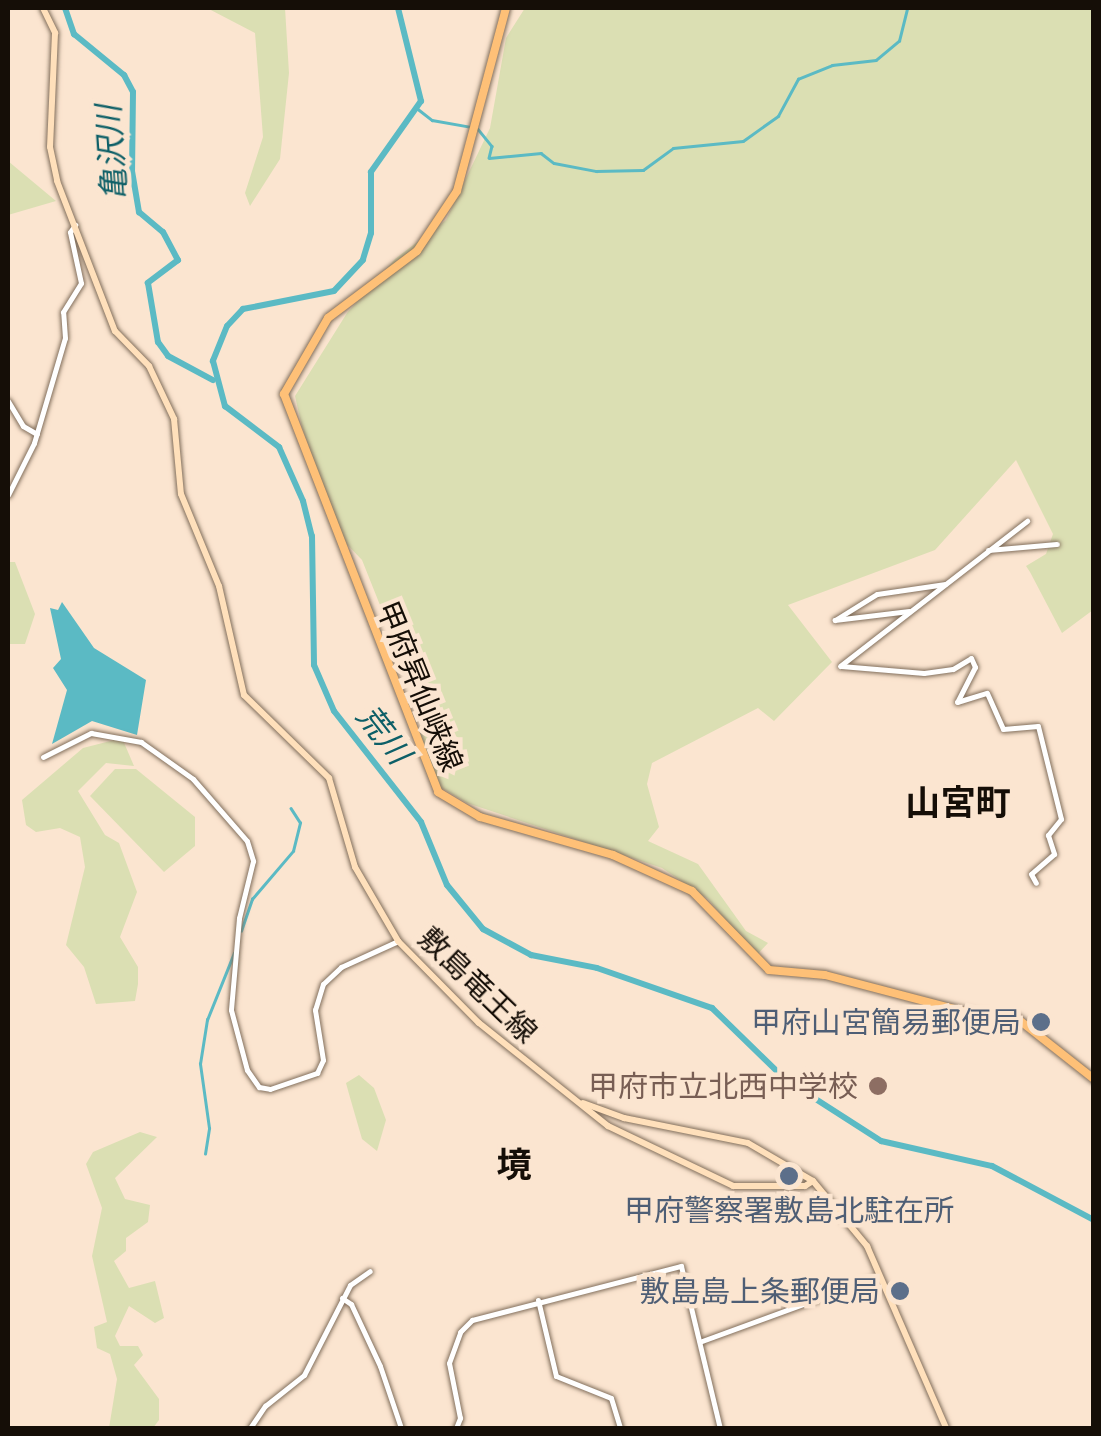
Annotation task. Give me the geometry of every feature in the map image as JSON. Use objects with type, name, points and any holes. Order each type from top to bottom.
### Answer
[{"type":"main road","name":"敷島竜王線","points":[[43,8],[55,33],[50,147],[115,330],[144,359],[174,419],[181,494],[219,586],[244,695],[329,778],[355,868],[398,940],[479,1022],[583,1103],[624,1118],[748,1143],[813,1180],[860,1234],[946,1428]]},
{"type":"main road","name":"甲府昇仙峡線","points":[[506,8],[478,127],[457,191],[418,251],[328,318],[284,394],[438,792],[480,817],[612,854],[692,891],[769,970],[826,976],[981,1016],[1018,1020],[1041,1031],[1094,1079]]},
{"type":"main road","name":"敷島竜王線","points":[[583,1103],[582,1110],[608,1126],[733,1186],[805,1186],[813,1180]]},
{"type":"street","points":[[8,494],[37,434],[65,338],[62,317],[81,283],[70,232],[75,225]]},
{"type":"street","points":[[8,402],[25,429],[37,434]]},
{"type":"street","points":[[1027,521],[840,666],[924,673],[953,669],[971,658],[975,666],[957,702],[987,693],[1003,729],[1036,724],[1061,819],[1048,835],[1054,854],[1031,874],[1036,882]]},
{"type":"street","points":[[988,550],[1056,544]]},
{"type":"street","points":[[909,611],[835,620],[877,594],[944,584]]},
{"type":"street","points":[[43,757],[91,734],[141,742],[193,779],[247,842],[253,861],[239,918],[231,1010],[249,1076],[258,1086],[270,1089],[317,1073],[323,1060],[315,1004],[323,984],[341,967],[398,940]]},
{"type":"street","points":[[456,1428],[460,1411],[449,1368],[460,1332],[481,1314],[680,1266],[702,1342],[720,1428]]},
{"type":"street","points":[[250,1428],[266,1406],[304,1375],[342,1298],[370,1271]]},
{"type":"street","points":[[702,1342],[880,1276]]},
{"type":"street","points":[[342,1298],[360,1322],[400,1428]]},
{"type":"street","points":[[538,1300],[556,1376],[609,1397],[620,1428]]},
{"type":"green space","points":[[207,8],[285,8],[289,73],[280,159],[250,206],[245,193],[263,137],[255,33]]},
{"type":"green space","points":[[525,8],[1093,8],[1093,610],[1062,633],[1026,566],[1046,554],[1053,534],[1016,460],[935,550],[788,605],[832,662],[774,721],[758,708],[652,763],[647,784],[659,827],[648,841],[698,864],[746,931],[768,943],[756,956],[708,899],[662,868],[467,803],[440,787],[421,736],[419,703],[362,560],[339,536],[302,427],[295,396],[347,313],[395,259],[446,220],[490,128],[506,38]]},
{"type":"green space","points":[[8,161],[56,201],[8,215]]},
{"type":"green space","points":[[8,562],[15,562],[35,614],[25,644],[8,644]]},
{"type":"green space","points":[[122,738],[134,766],[106,763],[78,791],[105,835],[119,843],[137,892],[120,937],[138,967],[138,984],[135,1001],[96,1004],[84,967],[66,945],[85,867],[80,837],[60,828],[36,832],[26,825],[22,800],[83,748]]},
{"type":"green space","points":[[115,769],[136,769],[195,817],[195,846],[164,872],[90,796]]},
{"type":"green space","points":[[359,1075],[374,1088],[386,1120],[377,1151],[362,1139],[346,1083]]},
{"type":"green space","points":[[140,1132],[157,1137],[115,1178],[125,1199],[150,1205],[148,1222],[126,1238],[126,1251],[114,1261],[129,1288],[155,1281],[164,1318],[155,1323],[129,1306],[115,1336],[120,1346],[138,1346],[143,1355],[134,1365],[159,1399],[159,1420],[153,1428],[109,1428],[117,1379],[110,1354],[97,1348],[94,1327],[107,1322],[92,1256],[102,1208],[86,1164],[93,1152]]},
{"type":"water","points":[[62,602],[94,648],[146,680],[137,735],[92,721],[52,744],[67,690],[53,668],[61,659],[50,608],[58,610]]},
{"type":"waterway","name":"亀沢川","points":[[65,8],[74,34],[124,75],[133,92],[132,171],[139,212],[163,232],[178,260],[148,283],[158,342],[168,356],[213,380]]},
{"type":"waterway","name":"荒川","points":[[398,8],[421,101],[371,172],[371,233],[363,260],[334,291],[243,309],[227,326],[213,361],[225,406],[279,447],[303,501],[312,536],[314,665],[334,711],[421,822],[447,885],[483,929],[531,955],[597,968],[712,1008],[786,1080],[881,1141],[992,1166],[1094,1220]]},
{"type":"waterway","points":[[478,129],[492,146],[489,158],[541,153],[554,163],[596,171],[643,170],[673,148],[743,141],[778,116],[798,79],[832,65],[876,60],[899,41],[907,8]]},
{"type":"waterway","points":[[418,109],[432,120],[470,127]]},
{"type":"waterway","points":[[241,931],[252,899],[293,851],[300,823],[291,809]]},
{"type":"waterway","points":[[205,1154],[209,1128],[200,1064],[207,1020],[234,953]]},
{"type":"waterway","points":[[1094,1239],[1094,1262]]},
{"type":"place","name":"甲府山宮簡易郵便局","points":[[1041,1022]]},
{"type":"place","name":"甲府市立北西中学校","points":[[878,1086]]},
{"type":"place","name":"甲府警察署敷島北駐在所","points":[[789,1176]]},
{"type":"place","name":"敷島島上条郵便局","points":[[900,1291]]},
{"type":"district","name":"山宮町","points":[[958,802]]},
{"type":"district","name":"境","points":[[514,1164]]}]
